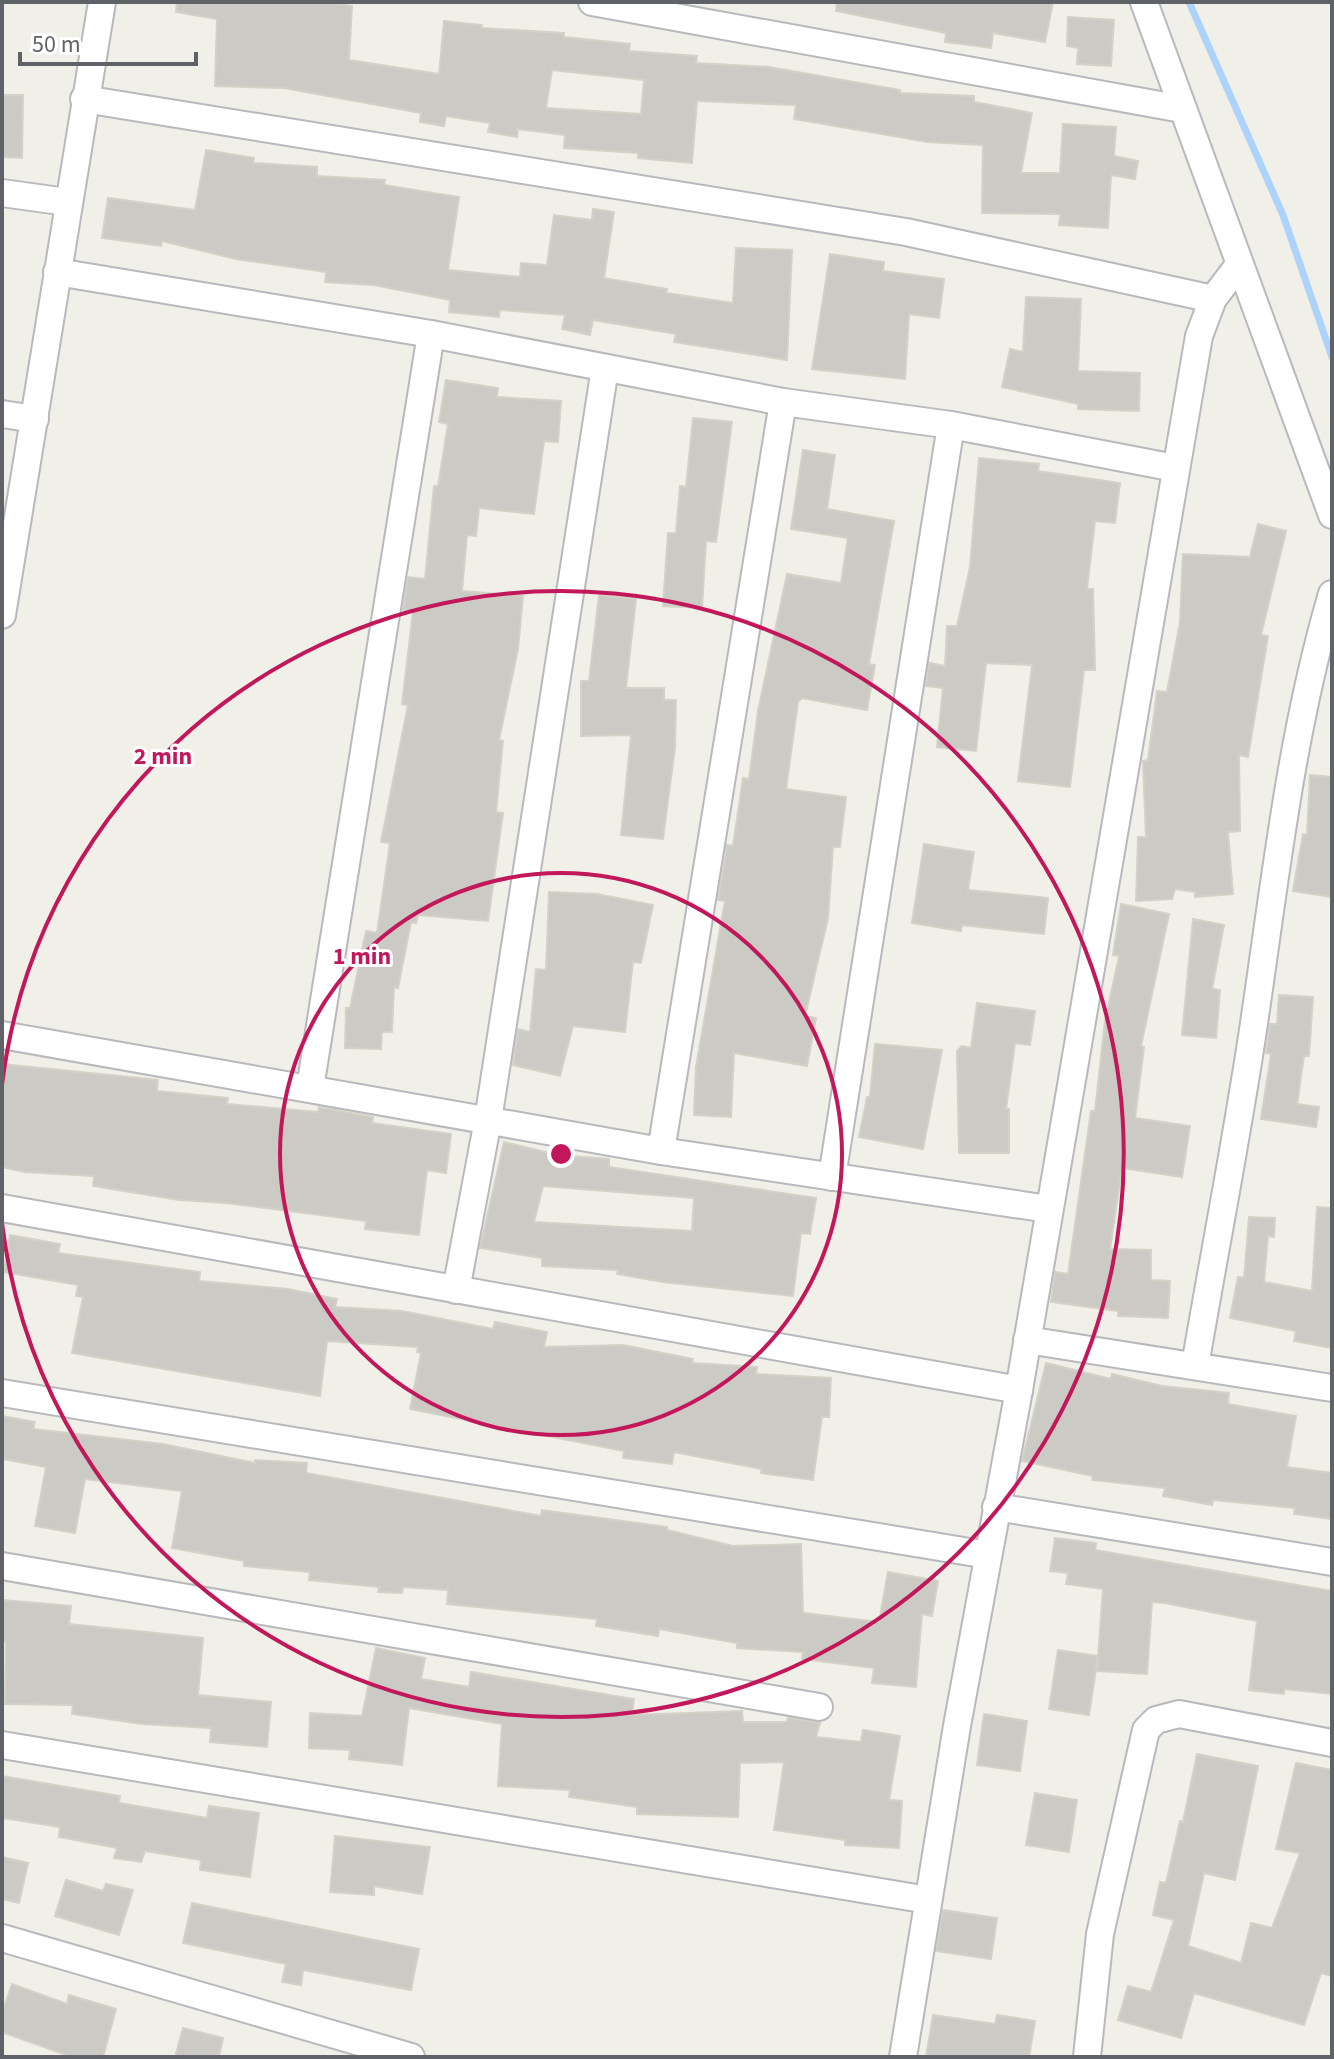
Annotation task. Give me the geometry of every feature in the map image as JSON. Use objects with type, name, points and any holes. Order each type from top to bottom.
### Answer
[{"type":"street","points":[[2,615],[102,2]]},
{"type":"street","points":[[592,2],[1182,109]]},
{"type":"street","points":[[1144,2],[1238,266],[1325,471],[1332,515]]},
{"type":"street","points":[[84,99],[906,232],[1213,299]]},
{"type":"street","points":[[2,193],[67,202]]},
{"type":"street","points":[[903,2057],[1199,336],[1213,299],[1238,266]]},
{"type":"street","points":[[57,272],[431,334],[783,402],[951,425],[1175,468]]},
{"type":"street","points":[[310,1088],[431,334]]},
{"type":"street","points":[[456,1290],[488,1120],[605,368]]},
{"type":"street","points":[[661,1151],[783,402]]},
{"type":"street","points":[[2,414],[35,419]]},
{"type":"street","points":[[832,1177],[951,425]]},
{"type":"street","points":[[1195,1366],[1252,1033],[1290,769],[1313,659],[1332,594]]},
{"type":"street","points":[[2,1035],[661,1151],[1048,1209]]},
{"type":"street","points":[[2,1208],[1019,1390]]},
{"type":"street","points":[[1027,1340],[1332,1388]]},
{"type":"street","points":[[2,1393],[988,1555]]},
{"type":"street","points":[[996,1507],[1332,1562]]},
{"type":"street","points":[[2,1566],[819,1707]]},
{"type":"street","points":[[1087,2057],[1100,1934],[1146,1730],[1156,1720],[1179,1714],[1332,1743]]},
{"type":"street","points":[[2,1745],[928,1900]]},
{"type":"street","points":[[2,1938],[411,2057]]},
{"type":"building","points":[[177,2],[327,2],[352,6],[349,60],[439,74],[444,21],[482,25],[481,28],[564,33],[564,37],[630,44],[629,51],[697,56],[696,63],[769,67],[900,90],[899,93],[974,96],[974,102],[1032,113],[1021,173],[1060,173],[1063,124],[1116,127],[1114,156],[1138,161],[1135,179],[1111,175],[1108,228],[1059,225],[1060,214],[982,213],[983,145],[928,142],[794,119],[796,105],[697,101],[692,163],[638,158],[638,153],[564,148],[565,135],[518,129],[517,137],[488,132],[490,123],[446,116],[444,126],[420,122],[421,113],[284,88],[215,86],[217,19],[176,12]],"holes":[[[552,70],[644,80],[641,114],[546,108]]]},
{"type":"building","points":[[837,2],[1053,2],[1045,42],[993,33],[991,48],[945,42],[946,33],[836,11]]},
{"type":"building","points":[[1068,17],[1114,20],[1111,66],[1077,64],[1078,48],[1067,46]]},
{"type":"building","points":[[2,95],[23,95],[22,158],[2,157]]},
{"type":"building","points":[[206,150],[254,158],[253,163],[317,167],[317,176],[385,180],[384,185],[459,197],[448,270],[520,277],[521,263],[547,265],[554,215],[592,220],[593,209],[614,212],[604,278],[667,289],[666,293],[733,303],[736,248],[792,250],[787,360],[674,342],[676,334],[593,320],[590,335],[562,329],[565,315],[500,310],[499,317],[449,312],[450,300],[374,285],[325,282],[326,272],[236,259],[162,241],[161,246],[102,238],[108,198],[195,210]]},
{"type":"building","points":[[830,254],[884,262],[883,271],[944,279],[939,318],[909,314],[905,379],[812,369]]},
{"type":"building","points":[[1026,297],[1081,299],[1078,371],[1140,373],[1139,411],[1078,409],[1078,404],[1002,387],[1010,349],[1023,352]]},
{"type":"building","points":[[446,380],[498,388],[497,397],[561,401],[558,442],[544,441],[534,514],[479,508],[476,536],[467,535],[462,591],[523,596],[518,649],[499,740],[503,741],[496,812],[503,813],[488,921],[418,915],[416,923],[411,922],[398,988],[394,987],[392,1032],[382,1032],[381,1049],[345,1048],[346,1008],[350,1008],[366,931],[377,933],[390,843],[381,842],[408,705],[402,704],[413,611],[403,610],[408,577],[425,579],[434,486],[438,486],[448,424],[439,422]]},
{"type":"building","points":[[693,418],[732,422],[716,542],[706,541],[702,608],[663,606],[668,533],[676,533],[680,486],[686,487]]},
{"type":"building","points":[[803,450],[835,455],[827,509],[894,521],[869,664],[875,665],[867,710],[802,698],[798,702],[786,789],[846,797],[840,847],[833,847],[828,918],[805,1016],[816,1018],[807,1066],[734,1053],[731,1117],[694,1115],[696,1067],[725,901],[718,900],[727,845],[733,846],[743,778],[749,779],[758,711],[787,574],[841,583],[848,538],[791,529]]},
{"type":"building","points":[[979,458],[1039,464],[1038,471],[1120,483],[1115,523],[1095,521],[1087,589],[1093,589],[1095,670],[1084,670],[1070,787],[1018,781],[1032,665],[986,663],[976,751],[937,747],[943,688],[926,686],[929,663],[945,666],[947,626],[957,626],[970,567]]},
{"type":"building","points":[[1258,524],[1286,531],[1261,635],[1268,636],[1248,757],[1239,755],[1240,831],[1228,832],[1233,894],[1195,897],[1195,892],[1175,889],[1172,899],[1136,901],[1138,837],[1146,837],[1143,761],[1148,760],[1157,691],[1167,692],[1180,622],[1183,554],[1250,557]]},
{"type":"building","points":[[599,595],[636,599],[626,688],[664,688],[664,700],[676,700],[675,747],[663,839],[621,835],[631,735],[581,736],[581,681],[589,681]]},
{"type":"building","points":[[1310,775],[1332,777],[1332,897],[1293,891],[1303,834],[1307,835]]},
{"type":"building","points":[[924,844],[974,852],[968,890],[1048,898],[1044,934],[962,925],[961,931],[912,923]]},
{"type":"building","points":[[549,892],[597,894],[653,905],[641,963],[633,962],[625,1032],[573,1026],[560,1076],[513,1065],[518,1029],[530,1032],[536,969],[546,970]]},
{"type":"building","points":[[1121,904],[1169,914],[1141,1046],[1144,1047],[1135,1118],[1190,1126],[1182,1177],[1122,1168],[1110,1249],[1151,1250],[1151,1280],[1170,1281],[1168,1318],[1118,1316],[1118,1311],[1051,1302],[1055,1272],[1068,1274],[1091,1111],[1095,1111],[1105,1021],[1119,956],[1113,955]]},
{"type":"building","points":[[1193,919],[1224,925],[1212,989],[1220,990],[1216,1038],[1182,1035]]},
{"type":"building","points":[[1279,995],[1313,997],[1309,1056],[1304,1056],[1297,1104],[1319,1107],[1316,1127],[1261,1119],[1271,1054],[1266,1053],[1270,1024],[1277,1024]]},
{"type":"building","points":[[977,1003],[1035,1011],[1030,1045],[1015,1043],[1006,1109],[1009,1109],[1009,1153],[959,1153],[957,1051],[962,1046],[971,1048]]},
{"type":"building","points":[[875,1044],[942,1050],[923,1149],[859,1137],[867,1097],[870,1097]]},
{"type":"building","points":[[2,1064],[158,1080],[157,1091],[228,1098],[227,1104],[318,1112],[319,1107],[373,1117],[372,1123],[451,1134],[446,1173],[427,1170],[419,1235],[365,1229],[366,1221],[179,1200],[93,1186],[94,1176],[24,1172],[2,1167]]},
{"type":"building","points":[[504,1142],[558,1155],[609,1159],[609,1167],[816,1198],[810,1234],[801,1233],[793,1296],[663,1282],[617,1274],[618,1270],[542,1266],[542,1258],[480,1248]],"holes":[[[543,1186],[694,1198],[692,1231],[534,1222]]]},
{"type":"building","points":[[1317,1207],[1332,1208],[1332,1348],[1294,1341],[1296,1331],[1230,1318],[1238,1277],[1244,1278],[1249,1217],[1275,1218],[1274,1237],[1268,1236],[1264,1282],[1312,1291]]},
{"type":"building","points":[[10,1235],[60,1244],[58,1253],[200,1272],[199,1281],[288,1289],[337,1299],[335,1307],[402,1311],[493,1329],[495,1322],[547,1332],[544,1347],[623,1345],[693,1359],[692,1363],[757,1367],[756,1374],[831,1378],[829,1417],[822,1417],[813,1480],[761,1473],[762,1469],[674,1452],[672,1464],[623,1458],[624,1451],[410,1409],[421,1353],[417,1352],[418,1347],[327,1341],[320,1396],[72,1353],[83,1297],[76,1296],[78,1285],[4,1272]]},
{"type":"building","points":[[1046,1363],[1111,1379],[1112,1374],[1162,1386],[1229,1393],[1228,1404],[1296,1416],[1287,1467],[1332,1473],[1332,1519],[1294,1514],[1295,1508],[1213,1500],[1212,1505],[1163,1496],[1165,1488],[1092,1480],[1093,1476],[1022,1461]]},
{"type":"building","points":[[2,1416],[35,1422],[33,1429],[163,1444],[255,1463],[255,1460],[307,1463],[306,1473],[541,1516],[542,1510],[667,1527],[667,1530],[733,1546],[801,1544],[803,1613],[879,1622],[888,1572],[938,1581],[932,1616],[922,1614],[916,1687],[872,1683],[874,1668],[802,1659],[803,1652],[737,1648],[737,1643],[659,1629],[658,1636],[596,1626],[597,1619],[447,1604],[448,1590],[403,1587],[402,1593],[378,1592],[379,1587],[309,1580],[310,1572],[244,1566],[244,1561],[172,1548],[182,1491],[85,1479],[75,1533],[35,1526],[46,1467],[2,1459]]},
{"type":"building","points":[[1055,1538],[1096,1543],[1095,1550],[1332,1591],[1332,1694],[1284,1689],[1284,1694],[1249,1690],[1257,1621],[1164,1603],[1152,1602],[1147,1674],[1097,1671],[1103,1589],[1066,1584],[1068,1573],[1050,1571]]},
{"type":"building","points":[[2,1600],[71,1606],[69,1624],[203,1638],[198,1695],[271,1702],[267,1747],[210,1742],[211,1728],[143,1724],[72,1714],[73,1705],[5,1704],[6,1642],[2,1641]]},
{"type":"building","points":[[376,1648],[425,1658],[421,1679],[469,1687],[471,1672],[634,1699],[632,1715],[742,1711],[743,1722],[787,1722],[788,1718],[820,1723],[816,1737],[861,1742],[863,1730],[900,1736],[889,1800],[902,1801],[899,1848],[845,1845],[845,1840],[774,1830],[784,1762],[740,1763],[738,1817],[637,1814],[637,1807],[569,1797],[570,1790],[498,1786],[502,1724],[409,1708],[402,1765],[349,1759],[350,1750],[309,1748],[310,1713],[362,1716]]},
{"type":"building","points":[[1058,1650],[1098,1656],[1089,1715],[1049,1709]]},
{"type":"building","points":[[984,1714],[1027,1721],[1020,1771],[977,1765]]},
{"type":"building","points":[[1197,1754],[1258,1766],[1235,1880],[1204,1873],[1188,1946],[1241,1963],[1251,1923],[1272,1928],[1300,1853],[1276,1849],[1296,1763],[1332,1770],[1332,1976],[1321,1973],[1304,2025],[1194,1993],[1181,2038],[1118,2020],[1128,1986],[1151,1992],[1174,1920],[1153,1915],[1160,1882],[1166,1883],[1180,1821],[1183,1822]]},
{"type":"building","points":[[2,1776],[120,1796],[119,1803],[207,1818],[209,1806],[259,1813],[250,1877],[200,1870],[201,1860],[145,1851],[141,1862],[114,1858],[117,1848],[59,1837],[60,1827],[2,1818]]},
{"type":"building","points":[[1035,1793],[1077,1800],[1069,1852],[1026,1845]]},
{"type":"building","points":[[335,1836],[430,1847],[422,1894],[374,1886],[374,1895],[330,1892]]},
{"type":"building","points":[[2,1857],[28,1863],[19,1903],[2,1899]]},
{"type":"building","points":[[66,1880],[103,1891],[106,1884],[133,1890],[119,1935],[55,1916]]},
{"type":"building","points":[[192,1903],[419,1949],[411,1990],[303,1970],[301,1985],[282,1982],[286,1964],[183,1943]]},
{"type":"building","points":[[943,1910],[997,1918],[991,1959],[936,1951]]},
{"type":"building","points":[[12,1984],[67,2004],[69,1995],[116,2009],[103,2057],[72,2057],[2,2032],[2,2013]]},
{"type":"building","points":[[933,2015],[995,2024],[997,2015],[1035,2021],[1029,2057],[926,2057]]},
{"type":"building","points":[[183,2028],[223,2038],[219,2057],[175,2057]]},
{"type":"waterway","points":[[1189,2],[1283,215],[1332,357]]}]
